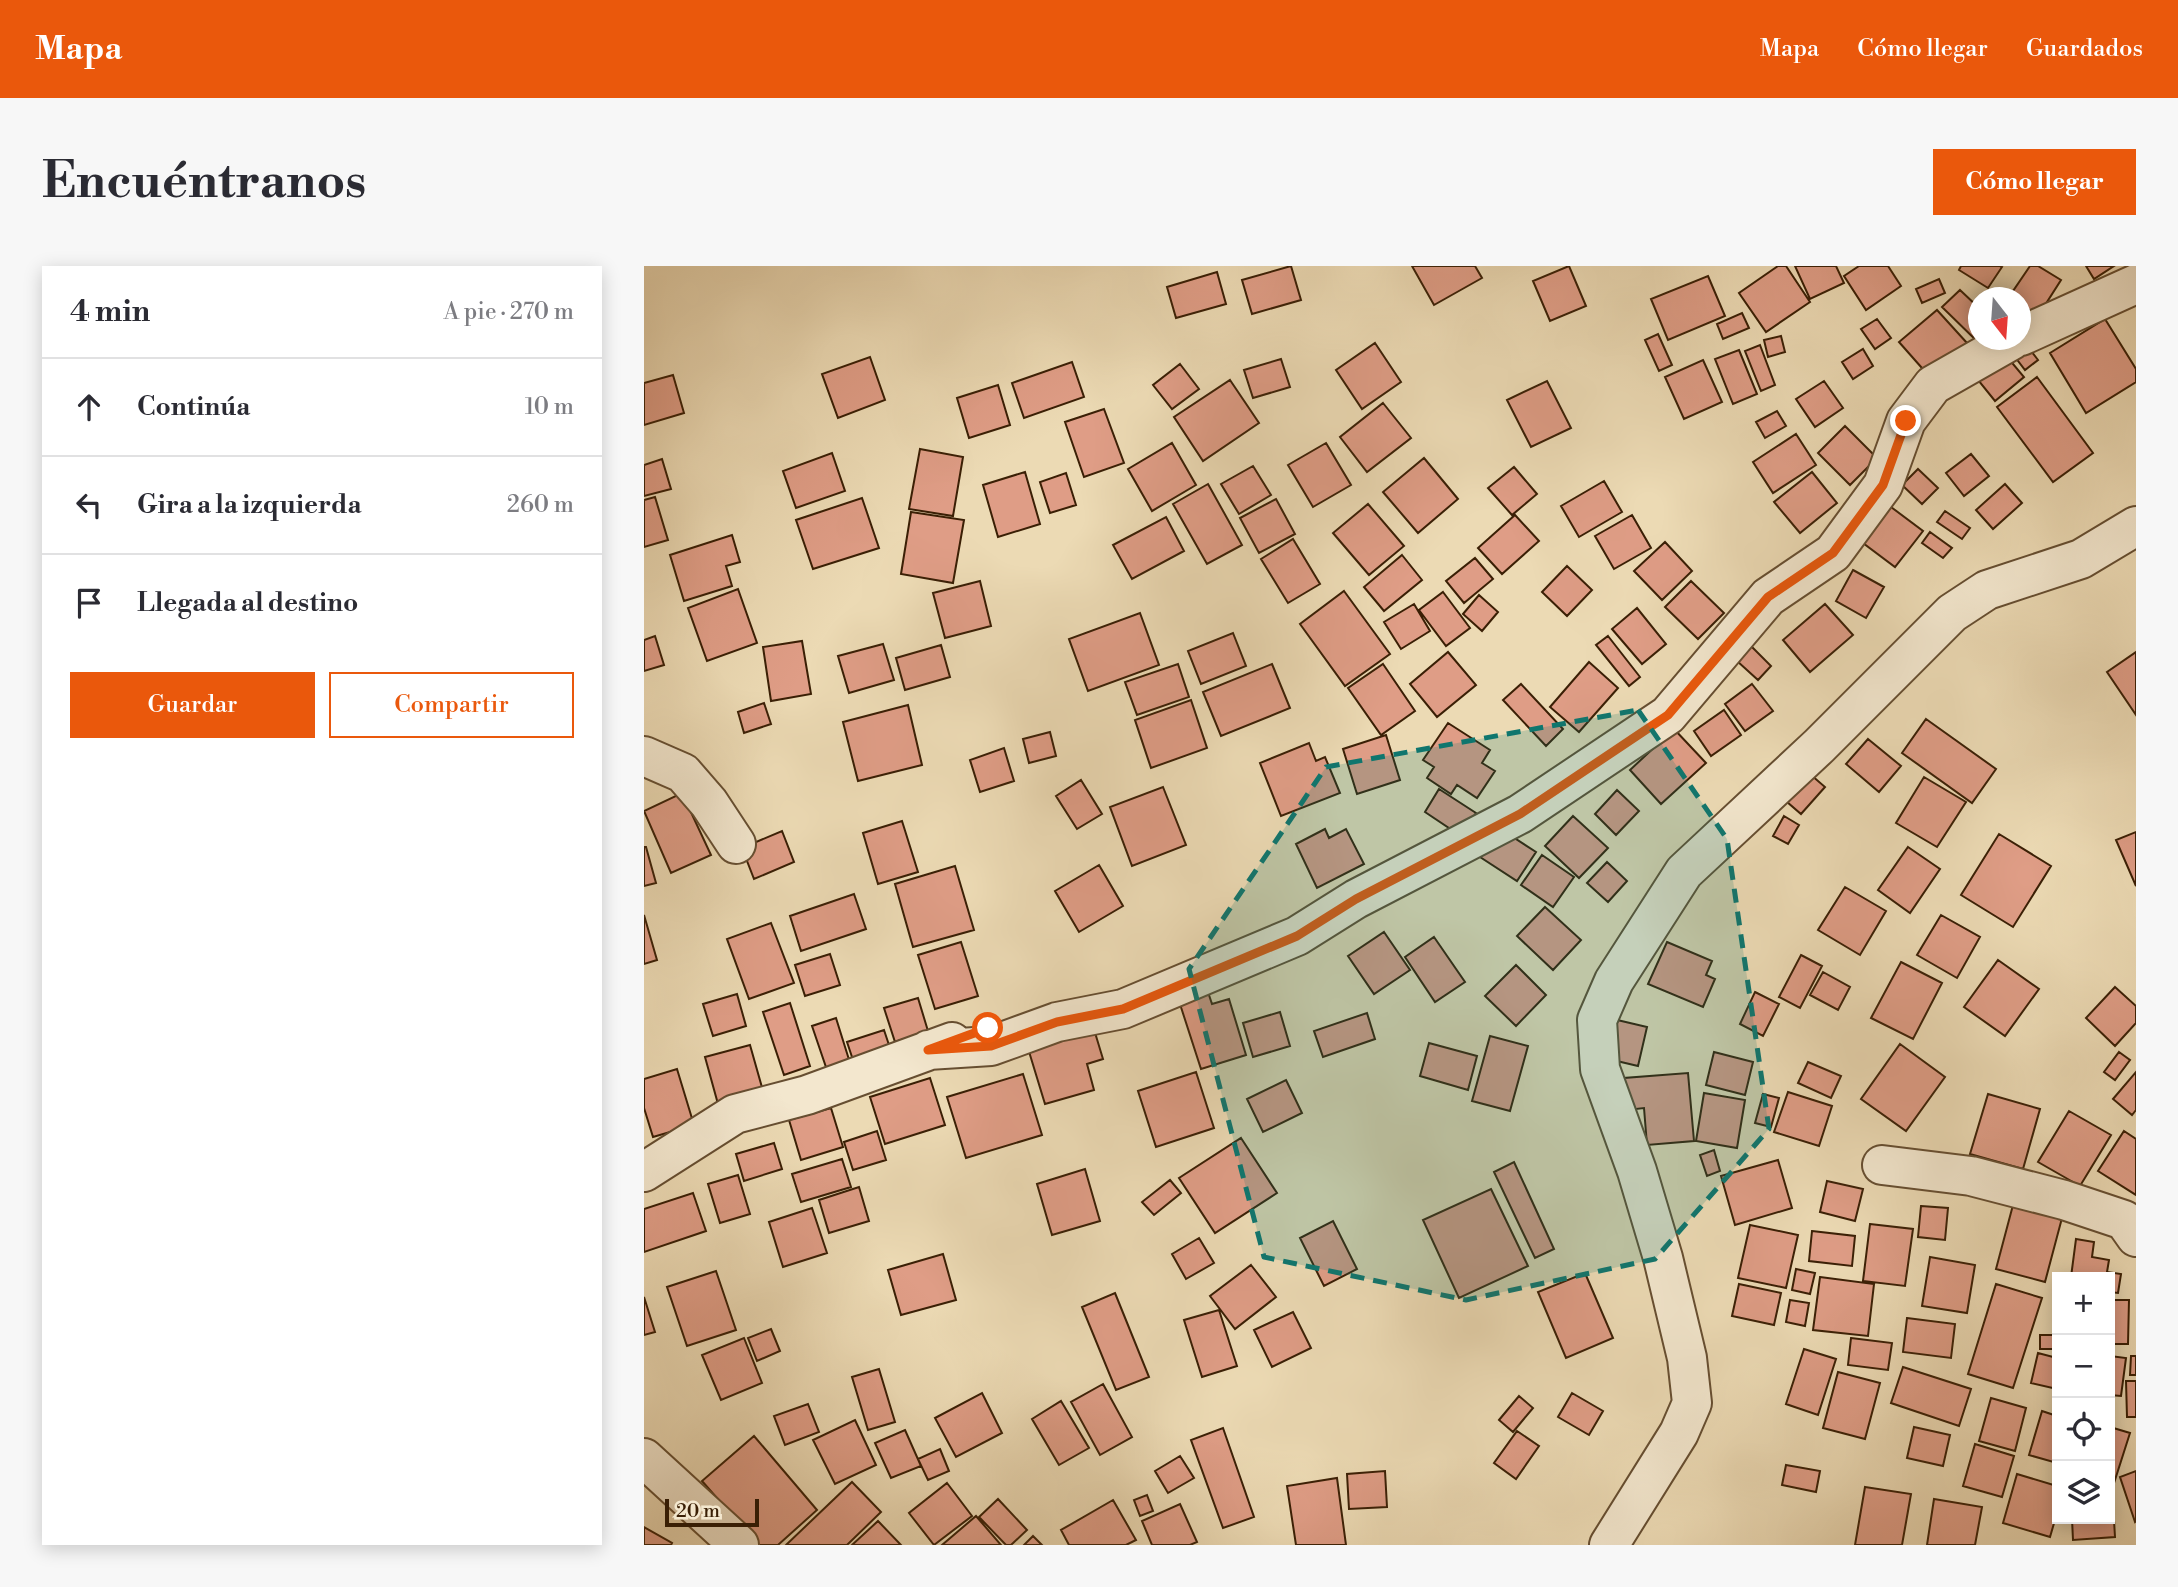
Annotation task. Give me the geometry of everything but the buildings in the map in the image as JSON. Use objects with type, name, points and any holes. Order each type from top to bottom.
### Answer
[{"type":"street","points":[[2031,331],[2136,284]]},
{"type":"street","points":[[928,1050],[991,1046],[1057,1022],[1123,1009],[1297,936],[1356,899],[1531,807],[1668,715],[1768,597],[1833,553],[1883,485],[1906,421],[1933,384],[1994,350]]},
{"type":"street","points":[[1608,1545],[1679,1433],[1692,1403],[1687,1357],[1663,1258],[1637,1171],[1600,1069],[1597,1020],[1614,981],[1684,872],[1819,746],[1952,613],[1987,590],[2081,559],[2136,526]]},
{"type":"street","points":[[644,756],[683,773],[709,803],[736,844]]},
{"type":"street","points":[[644,1172],[734,1114],[807,1096],[988,1028]]},
{"type":"street","points":[[1882,1165],[1971,1176],[2064,1200],[2124,1220],[2136,1237]]},
{"type":"street","points":[[644,1458],[739,1545]]},
{"type":"highlighted area","points":[[1638,710],[1727,839],[1769,1129],[1655,1259],[1466,1300],[1264,1257],[1189,969],[1326,767]]},
{"type":"route","points":[[988,1028],[928,1050],[991,1046],[1057,1022],[1123,1009],[1297,936],[1356,899],[1520,814],[1668,715],[1768,597],[1833,553],[1883,485],[1906,421]]}]
